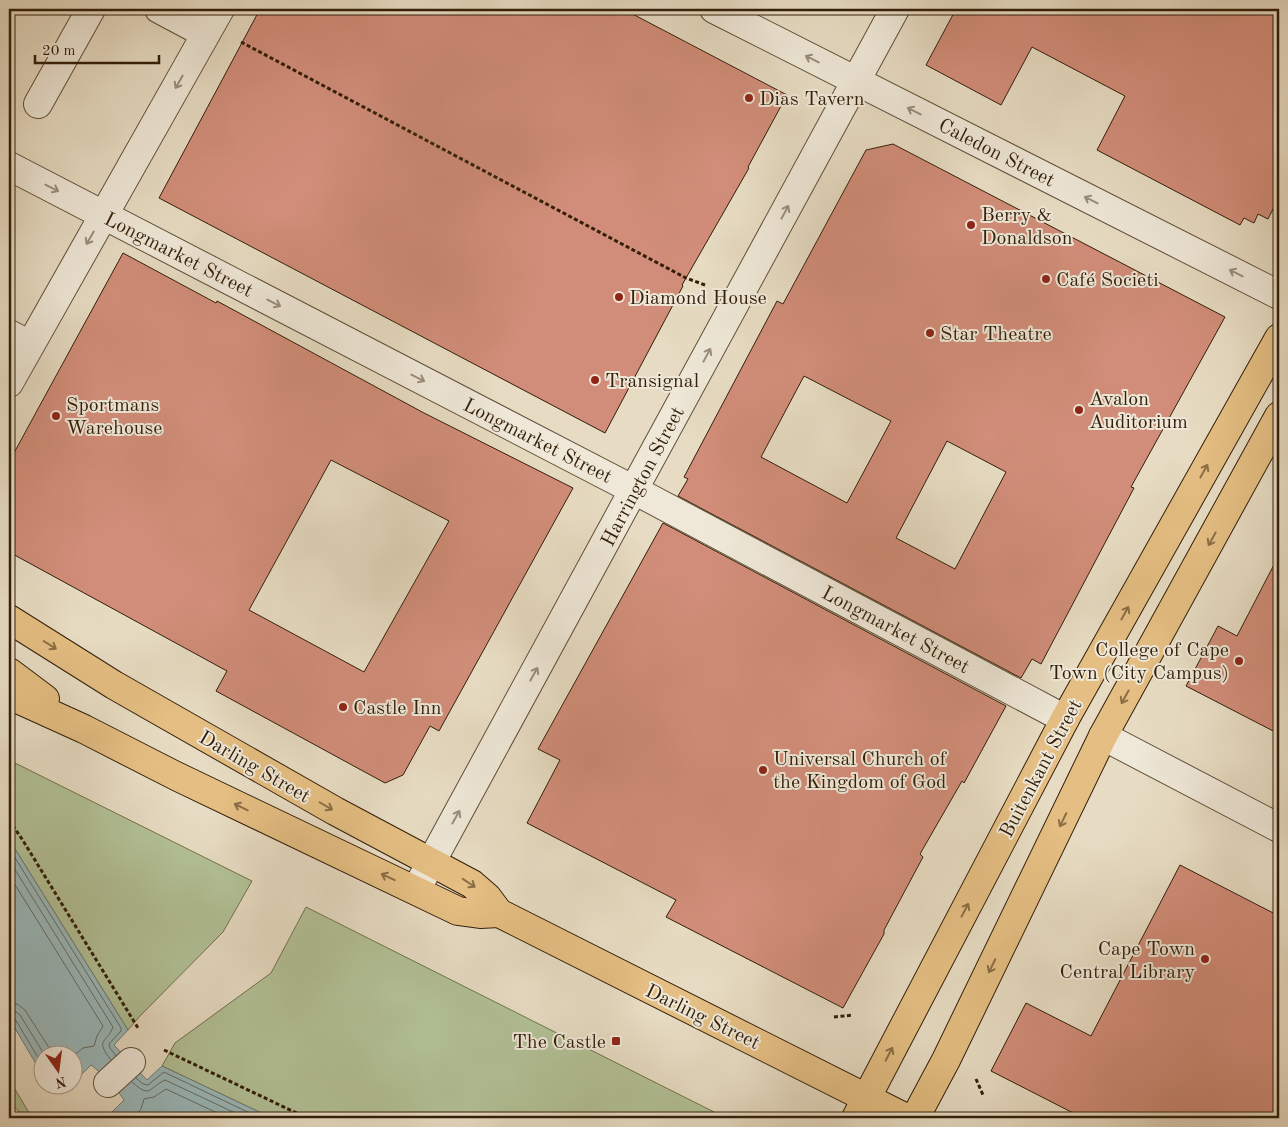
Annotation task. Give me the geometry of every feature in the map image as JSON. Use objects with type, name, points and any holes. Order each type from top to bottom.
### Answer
[{"type":"main road","name":"Buitenkant Street","points":[[862,1108],[1065,719],[1279,338]]},
{"type":"main road","name":"Buitenkant Street","points":[[915,1118],[959,1034],[1103,736],[1279,416]]},
{"type":"main road","name":"Darling Street","points":[[9,619],[131,695],[335,811],[472,884],[487,898],[499,914],[862,1108],[906,1118]]},
{"type":"main road","points":[[9,672],[84,729]]},
{"type":"main road","name":"Darling Street","points":[[9,695],[84,729],[458,911],[499,914]]},
{"type":"street","points":[[38,104],[91,9]]},
{"type":"street","points":[[9,383],[19,339],[104,215],[213,22],[159,9]]},
{"type":"street","name":"Caledon Street","points":[[714,9],[1279,295]]},
{"type":"street","name":"Harrington Street","points":[[416,890],[895,9]]},
{"type":"street","name":"Longmarket Street","points":[[9,166],[634,490],[1065,719]]},
{"type":"street","points":[[1103,736],[1279,828]]},
{"type":"street","points":[[108,1083],[131,1062]]},
{"type":"path","points":[[213,22],[242,43],[686,278],[738,298]]},
{"type":"path","points":[[9,820],[138,1029]]},
{"type":"path","points":[[834,1017],[853,1015]]},
{"type":"path","points":[[158,1046],[307,1118]]},
{"type":"path","points":[[975,1075],[983,1095]]},
{"type":"green space","points":[[9,760],[252,881],[223,932],[128,1030],[15,849],[9,846]]},
{"type":"green space","points":[[306,907],[726,1118],[272,1118],[162,1066],[175,1043],[271,973]]},
{"type":"green space","points":[[9,1079],[32,1118],[26,1118],[9,1102]]},
{"type":"water","points":[[9,846],[15,849],[128,1030],[114,1045],[147,1080],[162,1066],[272,1118],[106,1118],[124,1100],[109,1081],[91,1065],[82,1074],[82,1044],[32,1044],[32,1057],[9,1018]]},
{"type":"building","points":[[260,9],[623,9],[787,95],[749,168],[682,285],[605,433],[159,198]]},
{"type":"building","points":[[956,9],[1279,9],[1279,197],[1268,219],[1258,214],[1254,223],[1244,218],[1240,225],[1097,150],[1125,96],[1032,47],[1001,105],[926,65]]},
{"type":"building","points":[[893,144],[1225,317],[1131,487],[1134,488],[1041,664],[1032,659],[1021,678],[678,496],[688,479],[684,477],[777,301],[783,304],[866,150]],"holes":[[[804,376],[891,421],[847,503],[761,457]],[[947,441],[1006,472],[955,569],[896,538]]]},
{"type":"building","points":[[123,253],[216,303],[217,301],[424,413],[573,488],[439,731],[430,726],[403,775],[385,783],[216,691],[227,671],[9,552],[9,462]],"holes":[[[331,460],[449,521],[364,672],[249,610]]]},
{"type":"building","name":"Universal Church of the Kingdom of God","points":[[663,523],[1006,706],[964,783],[962,781],[920,854],[923,857],[884,930],[884,934],[843,1008],[666,917],[676,900],[527,823],[560,760],[538,749]]},
{"type":"building","name":"College of Cape Town (City Campus)","points":[[1279,555],[1279,734],[1186,686],[1218,626],[1237,636]]},
{"type":"building","name":"Cape Town Central Library","points":[[1180,865],[1279,916],[1279,1118],[1083,1118],[991,1071],[1026,1003],[1091,1036]]},
{"type":"place","name":"Dias Tavern","points":[[749,98]]},
{"type":"place","name":"Berry & Donaldson","points":[[971,225]]},
{"type":"place","name":"Café Societi","points":[[1046,279]]},
{"type":"place","name":"Diamond House","points":[[619,297]]},
{"type":"place","name":"Star Theatre","points":[[930,333]]},
{"type":"place","name":"Transignal","points":[[595,380]]},
{"type":"place","name":"Avalon Auditorium","points":[[1079,410]]},
{"type":"place","name":"Sportmans Warehouse","points":[[56,416]]},
{"type":"place","name":"College of Cape Town (City Campus)","points":[[1239,661]]},
{"type":"place","name":"Castle Inn","points":[[343,707]]},
{"type":"place","name":"Universal Church of the Kingdom of God","points":[[763,770]]},
{"type":"place","name":"Cape Town Central Library","points":[[1205,959]]},
{"type":"place","name":"The Castle","points":[[616,1041]]}]
